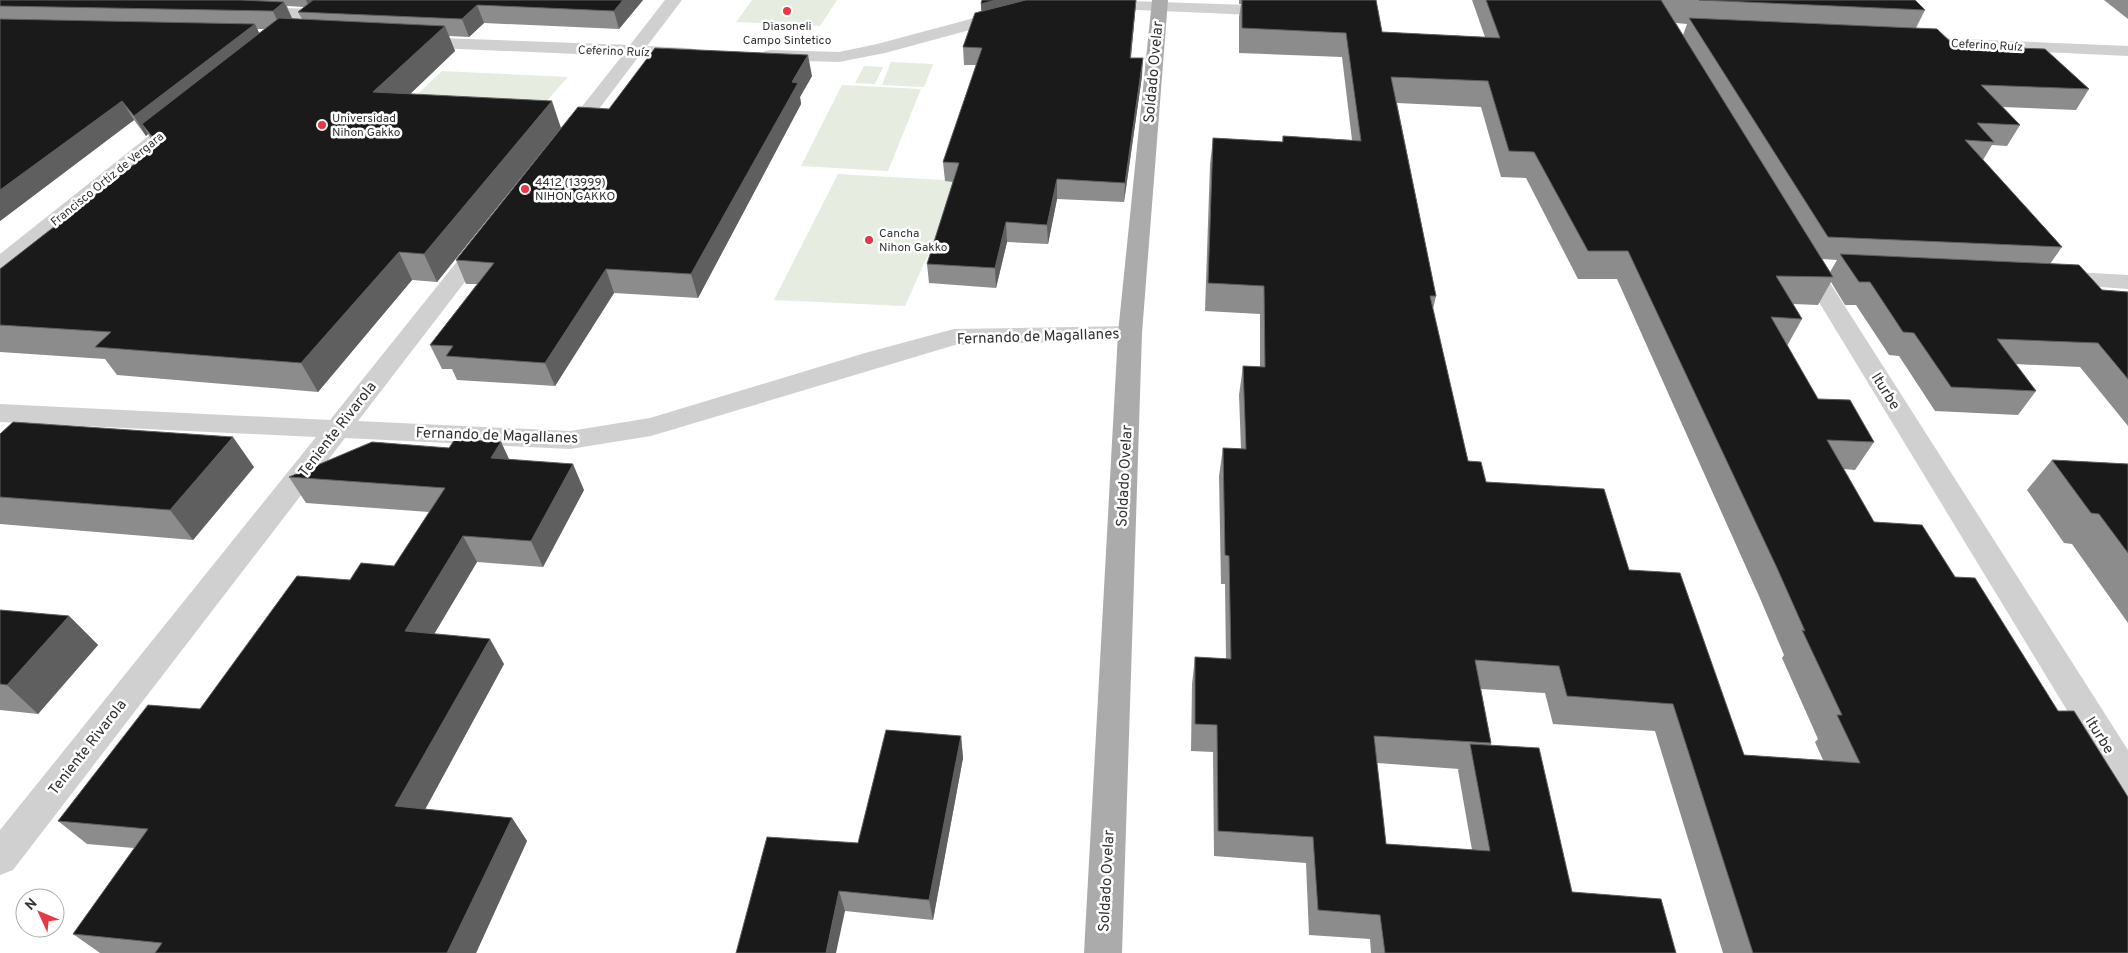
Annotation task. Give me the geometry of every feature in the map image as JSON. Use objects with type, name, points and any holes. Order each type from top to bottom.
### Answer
[{"type":"main road","name":"Soldado Ovelar","points":[[1103,953],[1130,333],[1159,3]]},
{"type":"street","points":[[293,30],[331,0]]},
{"type":"street","points":[[555,154],[674,0]]},
{"type":"street","points":[[1080,5],[1159,3],[1294,12]]},
{"type":"street","points":[[752,55],[839,57],[879,49],[1028,10]]},
{"type":"street","points":[[235,11],[314,14]]},
{"type":"street","name":"Ceferino Ruíz","points":[[396,41],[703,54]]},
{"type":"street","name":"Ceferino Ruíz","points":[[1902,41],[2128,51]]},
{"type":"street","name":"Francisco Ortiz de Vergara","points":[[0,265],[193,110]]},
{"type":"street","name":"Teniente Rivarola","points":[[0,858],[499,224]]},
{"type":"street","name":"Iturbe","points":[[1793,241],[2128,780]]},
{"type":"street","points":[[1808,267],[1838,268]]},
{"type":"street","points":[[2038,278],[2128,282]]},
{"type":"street","name":"Fernando de Magallanes","points":[[0,414],[570,440],[652,427],[874,359],[954,337],[1130,333]]},
{"type":"shaded area","name":"Diasoneli Campo Sintetico","points":[[752,0],[837,0],[820,26],[736,22]]},
{"type":"shaded area","points":[[891,62],[933,64],[924,87],[882,85]]},
{"type":"shaded area","points":[[864,66],[883,67],[875,84],[855,83]]},
{"type":"shaded area","points":[[442,71],[568,77],[527,123],[394,116]]},
{"type":"shaded area","points":[[842,85],[921,89],[888,171],[801,166]]},
{"type":"shaded area","name":"Cancha Nihon Gakko","points":[[838,174],[961,181],[905,306],[774,300]]},
{"type":"building","points":[[0,0],[241,0],[284,2],[273,11],[0,6]]},
{"type":"building","points":[[313,0],[623,0],[614,11],[477,5],[462,19],[298,12]]},
{"type":"building","points":[[982,0],[996,0],[981,4]]},
{"type":"building","points":[[1026,0],[1136,0],[1130,58],[1143,58],[1125,183],[1057,179],[1047,225],[1006,222],[995,268],[927,264],[959,163],[943,162],[982,48],[963,47],[975,13]]},
{"type":"building","points":[[1242,0],[1376,0],[1382,32],[1500,38],[1486,0],[1661,0],[1833,277],[1776,276],[1802,319],[1771,317],[1818,399],[1850,400],[1874,442],[1827,440],[1874,522],[1922,525],[1955,577],[1975,578],[2058,711],[2074,711],[2128,797],[2128,953],[1753,953],[1673,704],[1567,696],[1559,666],[1475,660],[1491,743],[1374,736],[1386,844],[1490,851],[1470,744],[1539,748],[1572,892],[1661,899],[1676,953],[1385,953],[1380,915],[1318,910],[1313,837],[1218,831],[1217,725],[1195,724],[1195,657],[1231,659],[1229,556],[1225,555],[1223,448],[1246,449],[1243,366],[1265,367],[1264,286],[1208,283],[1213,138],[1283,142],[1283,136],[1361,141],[1346,33],[1242,28]],"holes":[[[1391,77],[1488,81],[1509,151],[1534,152],[1588,251],[1628,251],[1777,568],[1805,631],[1802,630],[1842,715],[1837,715],[1860,763],[1744,755],[1680,573],[1629,570],[1604,489],[1486,482],[1481,462],[1468,461],[1430,296],[1436,296]]]},
{"type":"building","points":[[1699,0],[1915,0],[1925,10]]},
{"type":"building","points":[[279,18],[445,26],[373,92],[552,101],[424,254],[399,252],[301,363],[95,347],[111,332],[0,325],[0,269],[159,145],[142,124]]},
{"type":"building","points":[[1689,18],[1937,29],[1955,46],[2045,49],[2089,89],[1981,85],[2020,125],[1977,123],[1994,142],[1965,140],[2062,247],[1828,237]]},
{"type":"building","points":[[0,19],[255,24],[134,116],[122,101],[0,190]]},
{"type":"building","points":[[655,48],[808,55],[792,82],[798,83],[691,274],[606,269],[545,363],[446,356],[453,346],[430,345],[494,263],[456,260],[578,107],[609,109]]},
{"type":"building","points":[[1840,254],[2079,265],[2102,290],[2128,292],[2128,379],[2098,343],[1997,339],[2036,391],[1951,387],[1914,333],[1903,332],[1870,282],[1859,282]]},
{"type":"building","points":[[13,422],[233,437],[170,510],[0,497],[0,434]]},
{"type":"building","points":[[455,439],[501,442],[491,458],[573,464],[531,541],[463,536],[405,631],[490,639],[395,806],[512,818],[447,953],[155,953],[162,943],[73,934],[148,829],[58,821],[148,705],[200,709],[297,576],[350,580],[361,563],[394,566],[445,488],[289,477],[372,442],[449,448]]},
{"type":"building","points":[[2052,460],[2128,464],[2128,553],[2099,514],[2091,513]]},
{"type":"building","points":[[0,610],[69,616],[7,685],[0,684]]},
{"type":"building","points":[[886,730],[961,736],[929,900],[839,891],[826,953],[736,953],[767,837],[858,843]]},
{"type":"place","name":"Diasoneli Campo Sintetico","points":[[787,11]]},
{"type":"place","name":"Universidad Nihon Gakko","points":[[322,125]]},
{"type":"place","name":"4412 (13999) NIHON GAKKO","points":[[525,189]]},
{"type":"place","name":"Cancha Nihon Gakko","points":[[869,240]]}]
